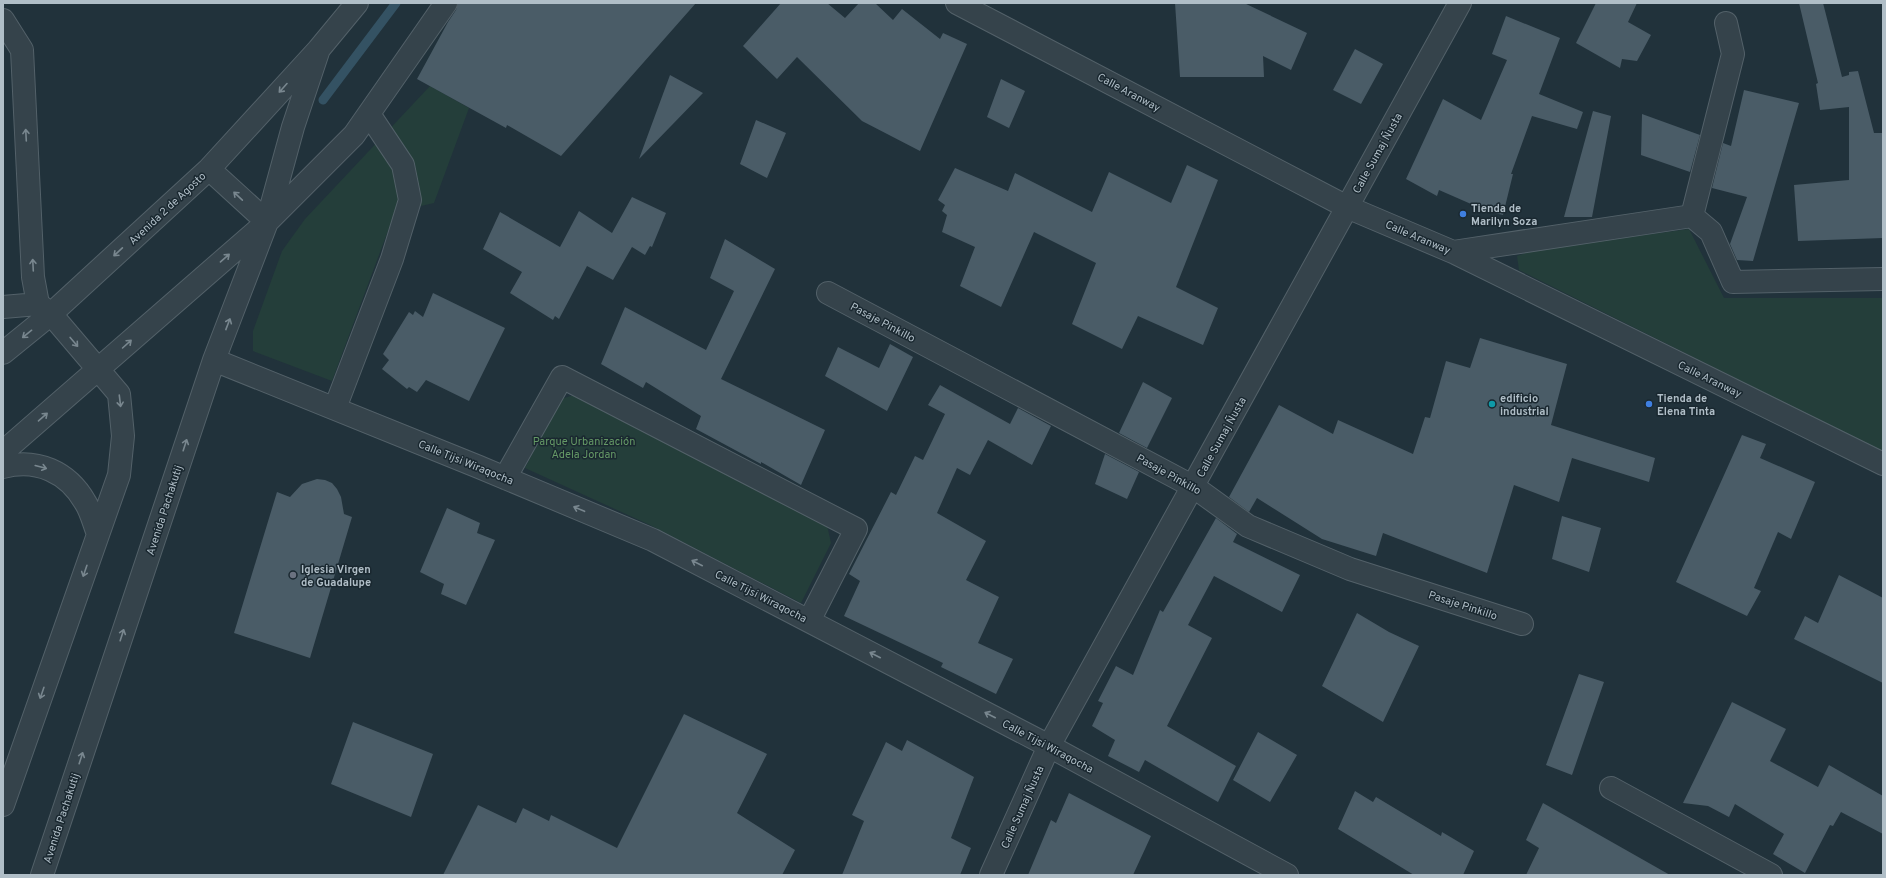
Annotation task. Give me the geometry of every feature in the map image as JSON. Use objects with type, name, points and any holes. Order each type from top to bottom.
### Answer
[{"type":"street","name":"Avenida 2 de Agosto","points":[[3,353],[44,309],[209,169],[319,49],[357,3]]},
{"type":"street","points":[[3,452],[266,222],[354,135],[446,3]]},
{"type":"street","name":"Calle Aranway","points":[[957,3],[1347,206],[1453,252],[1883,464]]},
{"type":"street","name":"Calle Sumaj Ñusta","points":[[991,875],[1049,746],[1194,487],[1347,206],[1460,3]]},
{"type":"street","points":[[3,20],[22,50],[33,277],[44,309],[119,394],[123,436],[119,475],[3,805]]},
{"type":"street","points":[[1692,216],[1733,54],[1726,23]]},
{"type":"street","name":"Avenida 2 de Agosto","points":[[266,222],[293,127],[319,49]]},
{"type":"street","points":[[335,408],[392,259],[410,200],[403,165],[368,114]]},
{"type":"street","points":[[209,169],[266,222]]},
{"type":"street","points":[[1453,252],[1692,216],[1711,232],[1733,282],[1883,279]]},
{"type":"street","name":"Avenida Pachakutij","points":[[42,875],[214,360],[266,222]]},
{"type":"street","name":"Pasaje Pinkillo","points":[[828,293],[1194,487],[1248,526],[1335,563],[1522,624]]},
{"type":"street","points":[[3,307],[44,309]]},
{"type":"street","name":"Calle Tijsi Wiraqocha","points":[[214,360],[335,408],[653,540],[1049,746],[1287,875]]},
{"type":"street","points":[[505,478],[562,377],[856,529],[809,621]]},
{"type":"street","points":[[3,467],[10,465],[37,465],[58,472],[76,488],[86,504],[98,534]]},
{"type":"street","points":[[1611,788],[1771,875]]},
{"type":"green space","points":[[430,86],[469,108],[434,203],[395,212],[332,381],[253,351],[253,331],[282,251],[305,219]]},
{"type":"green space","points":[[1689,229],[1724,298],[1883,298],[1883,452],[1519,270],[1517,256],[1533,250]]},
{"type":"green space","name":"Parque Urbanización Adela Jordan","points":[[574,395],[827,525],[831,543],[801,603],[650,525],[525,468],[561,399]]},
{"type":"building","points":[[458,3],[696,3],[561,156],[507,125],[506,128],[417,79],[456,10]]},
{"type":"building","points":[[781,3],[827,3],[845,18],[859,3],[875,3],[893,20],[902,9],[940,39],[943,33],[967,44],[920,151],[862,121],[797,57],[777,79],[743,46]]},
{"type":"building","points":[[1175,3],[1244,3],[1307,33],[1291,70],[1263,56],[1264,77],[1180,77]]},
{"type":"building","points":[[1596,3],[1637,3],[1628,22],[1651,35],[1637,61],[1622,59],[1620,68],[1576,43]]},
{"type":"building","points":[[1799,3],[1823,3],[1842,77],[1849,75],[1849,72],[1858,71],[1874,133],[1883,133],[1883,238],[1798,241],[1794,185],[1849,180],[1849,107],[1820,110],[1816,84],[1818,83]]},
{"type":"building","points":[[1506,16],[1560,38],[1539,94],[1583,112],[1577,129],[1532,116],[1511,174],[1513,174],[1503,215],[1487,211],[1439,190],[1437,196],[1406,179],[1443,99],[1481,120],[1507,60],[1492,54]]},
{"type":"building","points":[[1355,49],[1383,64],[1361,104],[1333,90]]},
{"type":"building","points":[[670,75],[703,93],[639,159]]},
{"type":"building","points":[[1001,79],[1025,91],[1009,128],[987,117]]},
{"type":"building","points":[[1744,90],[1799,103],[1753,261],[1737,260],[1730,244],[1747,197],[1712,188],[1723,143],[1731,146]]},
{"type":"building","points":[[1593,111],[1611,116],[1592,217],[1564,217]]},
{"type":"building","points":[[1642,114],[1700,135],[1690,172],[1641,155]]},
{"type":"building","points":[[756,120],[786,133],[767,178],[740,164]]},
{"type":"building","points":[[1187,165],[1218,180],[1176,287],[1218,308],[1203,345],[1138,316],[1122,349],[1072,324],[1096,263],[1034,232],[1001,307],[960,286],[975,247],[942,232],[947,215],[942,211],[945,205],[938,200],[955,168],[1008,191],[1015,173],[1092,212],[1109,172],[1171,203]]},
{"type":"building","points":[[632,197],[666,213],[652,247],[650,246],[645,255],[632,247],[613,280],[587,266],[559,319],[555,316],[553,320],[510,293],[522,272],[483,249],[500,212],[560,247],[579,211],[612,233]]},
{"type":"building","points":[[725,239],[775,269],[721,379],[825,430],[801,485],[761,462],[761,464],[696,429],[701,416],[646,382],[643,388],[601,364],[625,307],[706,350],[734,291],[710,278]]},
{"type":"building","points":[[433,293],[505,328],[469,401],[426,380],[417,392],[409,387],[407,389],[382,369],[389,360],[383,354],[409,312],[413,315],[415,311],[423,317]]},
{"type":"building","points":[[1480,338],[1567,364],[1551,425],[1655,458],[1649,482],[1572,458],[1559,502],[1514,485],[1487,573],[1383,533],[1376,556],[1322,539],[1257,498],[1249,512],[1229,497],[1279,405],[1333,434],[1338,420],[1413,454],[1425,417],[1430,418],[1446,361],[1470,368]]},
{"type":"building","points":[[890,344],[913,357],[887,411],[825,376],[838,347],[879,368]]},
{"type":"building","points":[[1143,382],[1172,398],[1147,448],[1119,433]]},
{"type":"building","points":[[940,385],[1010,424],[1018,408],[1051,426],[1032,465],[988,440],[970,475],[957,468],[937,513],[986,541],[966,580],[999,597],[978,643],[1013,659],[996,694],[941,667],[943,663],[844,616],[860,581],[849,574],[891,492],[896,495],[915,456],[923,460],[945,414],[928,405]]},
{"type":"building","points":[[1742,435],[1766,444],[1760,458],[1815,482],[1791,539],[1778,532],[1754,588],[1761,591],[1747,616],[1676,582]]},
{"type":"building","points":[[1105,454],[1139,472],[1127,499],[1095,484]]},
{"type":"building","name":"Iglesia Virgen de Guadalupe","points":[[317,479],[332,483],[341,497],[344,514],[352,517],[310,658],[234,633],[277,492],[290,497],[302,484]]},
{"type":"building","points":[[447,508],[480,523],[477,533],[495,540],[466,605],[441,594],[444,584],[420,572]]},
{"type":"building","points":[[1562,516],[1601,528],[1589,572],[1552,559]]},
{"type":"building","points":[[1216,518],[1237,534],[1233,542],[1300,575],[1282,612],[1214,576],[1188,625],[1212,638],[1167,726],[1236,766],[1218,802],[1145,760],[1139,772],[1108,756],[1115,740],[1092,726],[1103,703],[1098,701],[1116,666],[1133,675],[1160,610],[1163,612]]},
{"type":"building","points":[[1839,575],[1883,598],[1883,683],[1794,639],[1805,616],[1818,623]]},
{"type":"building","points":[[1357,613],[1389,632],[1419,646],[1383,722],[1322,686]]},
{"type":"building","points":[[1579,674],[1604,682],[1572,775],[1546,765]]},
{"type":"building","points":[[1732,702],[1786,729],[1770,761],[1818,787],[1829,765],[1883,796],[1883,834],[1841,812],[1833,826],[1830,825],[1805,873],[1773,854],[1784,834],[1735,804],[1729,817],[1708,806],[1683,803]]},
{"type":"building","points":[[684,714],[767,754],[737,813],[795,850],[782,875],[443,875],[478,805],[516,823],[523,808],[549,821],[551,815],[617,848]]},
{"type":"building","points":[[353,722],[433,754],[411,817],[331,784]]},
{"type":"building","points":[[1258,732],[1297,755],[1270,802],[1233,780]]},
{"type":"building","points":[[907,740],[974,777],[951,838],[971,848],[960,875],[842,875],[864,821],[852,815],[886,742],[902,751]]},
{"type":"building","points":[[1355,791],[1373,802],[1376,797],[1441,836],[1442,832],[1474,851],[1463,875],[1414,875],[1338,829]]},
{"type":"building","points":[[1069,793],[1151,836],[1133,875],[1028,875],[1051,820],[1056,823]]},
{"type":"building","points":[[1543,803],[1670,875],[1526,875],[1539,848],[1526,840]]},
{"type":"waterway","points":[[323,100],[396,3]]},
{"type":"place","name":"Tienda de Marilyn Soza","points":[[1463,214]]},
{"type":"place","name":"edificio industrial","points":[[1492,404]]},
{"type":"place","name":"Tienda de Elena Tinta","points":[[1649,404]]},
{"type":"place","name":"Iglesia Virgen de Guadalupe","points":[[293,575]]}]
